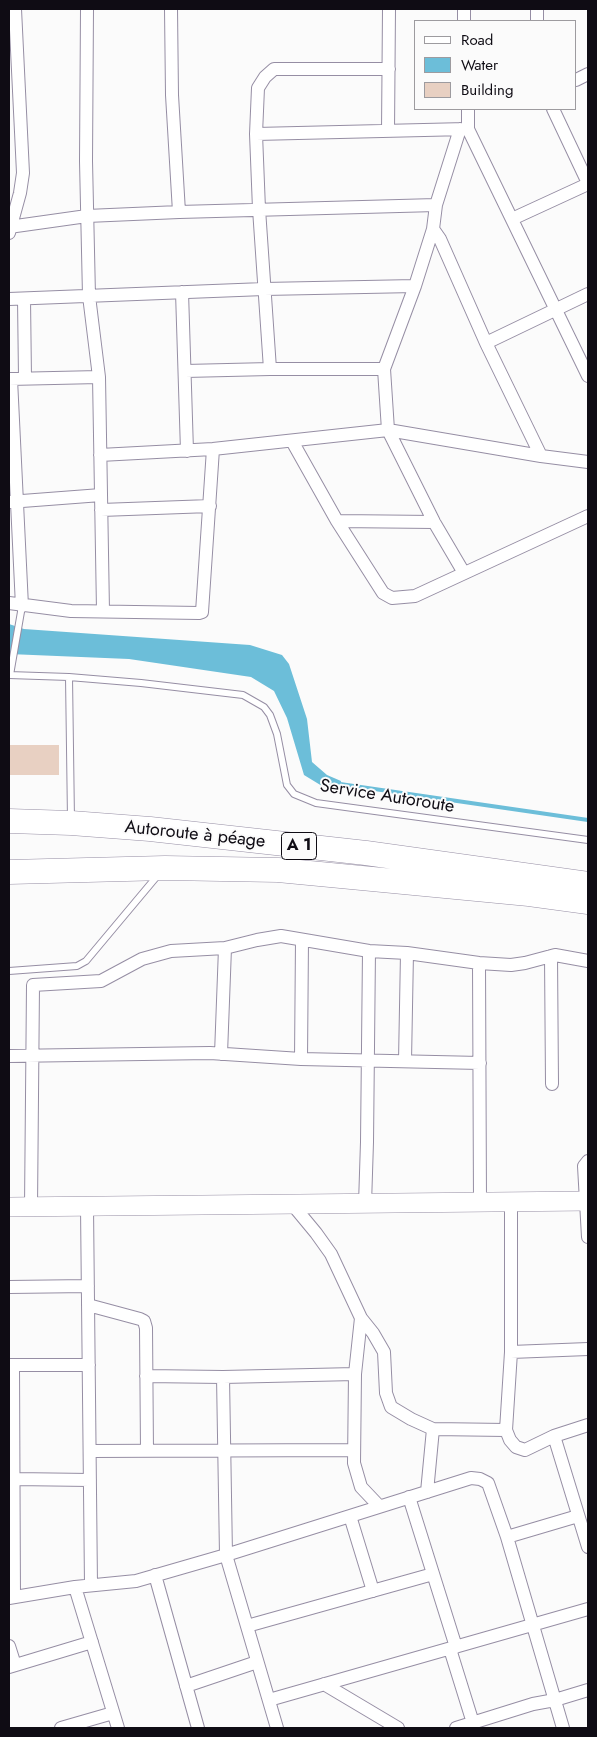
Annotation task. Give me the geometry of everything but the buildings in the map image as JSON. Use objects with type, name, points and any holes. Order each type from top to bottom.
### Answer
[{"type":"highway","name":"Autoroute à péage","points":[[9,821],[71,823],[150,829],[366,854],[588,884]]},
{"type":"highway","points":[[366,854],[588,870]]},
{"type":"highway","name":"A 1","points":[[9,872],[164,868],[278,870],[529,894],[588,902]]},
{"type":"highway","points":[[384,881],[588,918]]},
{"type":"street","points":[[15,9],[13,76],[23,173],[20,193],[10,229],[87,216],[259,209],[436,205]]},
{"type":"street","points":[[87,9],[89,296],[98,377],[103,611]]},
{"type":"street","points":[[171,9],[172,95],[179,212]]},
{"type":"street","points":[[388,131],[389,9]]},
{"type":"street","points":[[270,369],[259,209],[256,134],[258,88],[265,77],[274,69],[389,69]]},
{"type":"street","points":[[512,219],[588,184],[553,110]]},
{"type":"street","points":[[464,573],[434,522],[388,430],[384,369],[415,286],[433,229],[436,205],[471,111]]},
{"type":"street","points":[[256,134],[464,129]]},
{"type":"street","points":[[464,129],[512,219],[588,376]]},
{"type":"street","points":[[433,229],[440,239],[486,343],[541,456]]},
{"type":"street","points":[[9,299],[264,289],[415,286]]},
{"type":"street","points":[[182,292],[187,451]]},
{"type":"street","points":[[486,343],[588,294]]},
{"type":"street","points":[[24,299],[25,378]]},
{"type":"street","points":[[184,370],[384,369]]},
{"type":"street","points":[[22,606],[13,501],[10,379],[98,377]]},
{"type":"street","points":[[100,455],[213,450],[388,430],[541,456],[588,462]]},
{"type":"street","points":[[292,441],[337,521],[383,593],[392,598],[415,596],[588,516]]},
{"type":"street","points":[[9,603],[70,611],[202,612],[213,450]]},
{"type":"street","points":[[13,501],[100,494]]},
{"type":"street","points":[[101,510],[210,506]]},
{"type":"street","points":[[337,521],[434,522]]},
{"type":"street","points":[[31,1207],[33,985],[101,982],[142,959],[171,951],[225,948],[281,936],[368,951],[407,953],[479,963],[511,965],[555,955],[588,961]]},
{"type":"street","points":[[302,940],[302,1059]]},
{"type":"street","points":[[221,1054],[225,948]]},
{"type":"street","points":[[365,1204],[368,951]]},
{"type":"street","points":[[405,1061],[407,953]]},
{"type":"street","points":[[551,956],[552,1084]]},
{"type":"street","points":[[479,963],[480,1202]]},
{"type":"street","points":[[9,1056],[221,1054],[302,1059],[480,1063]]},
{"type":"street","points":[[588,1161],[584,1166],[584,1190],[588,1201],[588,1237]]},
{"type":"street","points":[[9,1208],[588,1201]]},
{"type":"street","points":[[511,1202],[511,1352],[506,1430],[510,1440],[516,1446],[525,1450],[554,1436],[588,1425]]},
{"type":"street","points":[[292,1204],[316,1233],[330,1254],[361,1318],[373,1333],[384,1352],[386,1393],[391,1407],[433,1429],[506,1430]]},
{"type":"street","points":[[87,1206],[91,1585]]},
{"type":"street","points":[[9,1287],[88,1286]]},
{"type":"street","points":[[88,1304],[140,1319],[144,1322],[146,1328],[147,1451]]},
{"type":"street","points":[[361,1318],[355,1374],[353,1450],[357,1476],[361,1487],[379,1506]]},
{"type":"street","points":[[511,1352],[588,1349]]},
{"type":"street","points":[[89,1365],[11,1365],[11,1441],[14,1479],[11,1514],[12,1597],[75,1587],[136,1581],[226,1555],[471,1478],[480,1478],[488,1483],[507,1537],[563,1728]]},
{"type":"street","points":[[146,1376],[223,1377],[355,1374]]},
{"type":"street","points":[[223,1377],[226,1555],[277,1728]]},
{"type":"street","points":[[427,1492],[433,1429]]},
{"type":"street","points":[[554,1436],[588,1547]]},
{"type":"street","points":[[90,1451],[353,1450]]},
{"type":"street","points":[[14,1479],[90,1480]]},
{"type":"street","points":[[409,1497],[433,1574],[473,1723]]},
{"type":"street","points":[[350,1516],[373,1591]]},
{"type":"street","points":[[507,1537],[578,1516]]},
{"type":"street","points":[[247,1626],[433,1574]]},
{"type":"street","points":[[155,1575],[198,1728]]},
{"type":"street","points":[[75,1587],[118,1728]]},
{"type":"street","points":[[269,1700],[588,1609]]},
{"type":"street","points":[[9,1646],[12,1666],[92,1642]]},
{"type":"street","points":[[186,1686],[257,1662]]},
{"type":"street","points":[[324,1684],[398,1728]]},
{"type":"street","points":[[456,1728],[533,1704],[555,1700],[588,1690]]},
{"type":"street","points":[[61,1728],[113,1713]]},
{"type":"lane","points":[[9,675],[22,606]]},
{"type":"lane","name":"Service Autoroute","points":[[9,675],[141,682],[243,695],[264,707],[270,715],[277,734],[287,785],[294,794],[316,803],[588,840]]},
{"type":"lane","points":[[69,677],[71,823]]},
{"type":"lane","points":[[9,971],[77,966],[86,961],[164,868]]},
{"type":"water","points":[[9,624],[24,629],[250,645],[282,655],[289,664],[307,719],[312,762],[327,775],[341,781],[340,789],[322,786],[304,775],[287,718],[274,691],[251,677],[129,659],[9,654]]},
{"type":"waterway","points":[[340,784],[588,820]]}]
